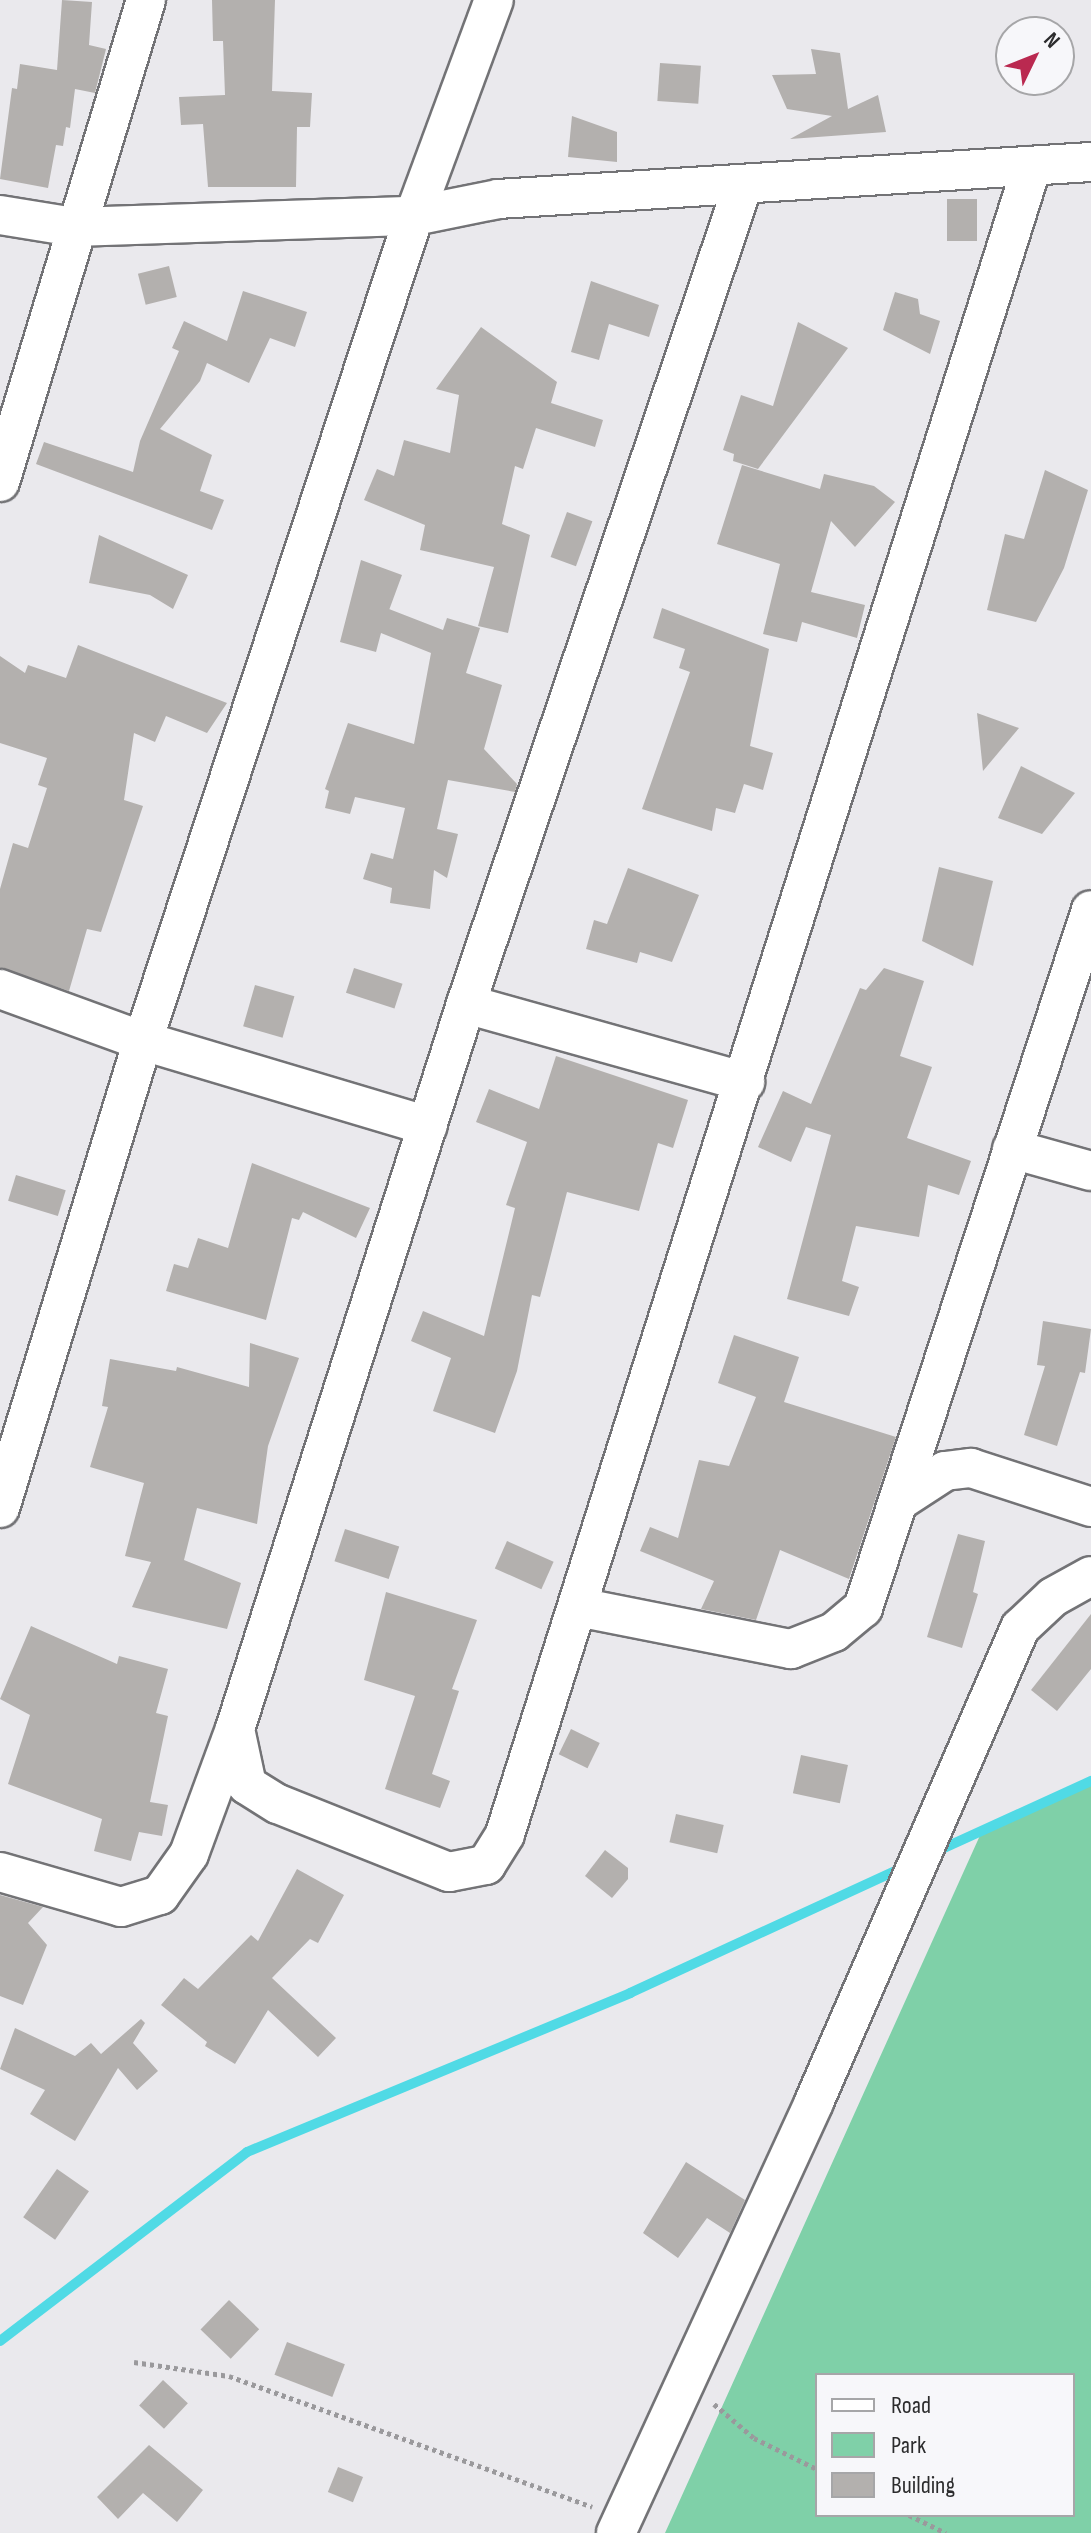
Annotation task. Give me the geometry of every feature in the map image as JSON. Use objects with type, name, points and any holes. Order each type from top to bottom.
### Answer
[{"type":"street","points":[[0,482],[74,227],[146,0]]},
{"type":"street","points":[[0,1508],[143,1041],[414,216],[494,0]]},
{"type":"street","points":[[0,215],[74,227],[414,216],[498,199],[1091,162]]},
{"type":"street","points":[[235,1729],[247,1785],[278,1804],[449,1872],[486,1865],[505,1834],[1032,166]]},
{"type":"street","points":[[0,1872],[121,1907],[160,1895],[189,1854],[235,1729],[466,1004],[743,185]]},
{"type":"street","points":[[578,1607],[791,1649],[815,1642],[863,1608],[1091,910]]},
{"type":"street","points":[[0,989],[143,1041],[428,1126]]},
{"type":"street","points":[[466,1004],[745,1082]]},
{"type":"street","points":[[1012,1149],[1091,1171]]},
{"type":"street","points":[[899,1501],[945,1471],[971,1468],[1091,1507]]},
{"type":"street","points":[[620,2525],[1020,1628],[1053,1597],[1091,1576]]},
{"type":"path","points":[[134,2362],[229,2376],[620,2525]]},
{"type":"path","points":[[686,2381],[754,2438],[815,2468]]},
{"type":"path","points":[[913,2517],[946,2533]]},
{"type":"green space","points":[[1091,1781],[1091,2533],[665,2533],[982,1831]]},
{"type":"building","points":[[62,0],[92,2],[89,45],[106,49],[95,93],[75,89],[70,128],[66,127],[63,146],[56,145],[48,188],[0,179],[12,88],[17,89],[20,64],[57,70]]},
{"type":"building","points":[[212,0],[275,0],[272,91],[312,93],[310,127],[297,127],[296,187],[208,187],[203,124],[181,125],[179,97],[225,95],[223,41],[213,41]]},
{"type":"building","points":[[811,49],[840,53],[848,109],[878,95],[886,132],[790,139],[832,116],[787,109],[772,75],[816,74]]},
{"type":"building","points":[[660,63],[701,66],[698,104],[657,101]]},
{"type":"building","points":[[572,116],[617,132],[617,162],[568,157]]},
{"type":"building","points":[[947,199],[977,199],[977,241],[947,241]]},
{"type":"building","points":[[169,266],[177,297],[146,305],[138,274]]},
{"type":"building","points":[[591,281],[659,305],[649,337],[609,324],[599,360],[571,352]]},
{"type":"building","points":[[243,291],[307,312],[295,347],[270,338],[249,383],[207,363],[200,381],[160,429],[212,455],[200,491],[224,500],[212,530],[36,464],[44,442],[133,472],[140,441],[179,351],[172,348],[184,321],[227,341]]},
{"type":"building","points":[[895,292],[918,299],[920,314],[940,321],[930,354],[883,330]]},
{"type":"building","points":[[798,322],[848,348],[758,469],[733,461],[734,454],[723,450],[741,395],[773,406]]},
{"type":"building","points":[[481,327],[557,382],[551,403],[603,420],[595,447],[536,428],[523,469],[515,466],[502,524],[530,535],[508,633],[478,626],[494,567],[420,550],[425,525],[364,500],[377,469],[394,476],[404,440],[450,453],[459,395],[436,389]]},
{"type":"building","points":[[742,465],[820,489],[824,474],[874,486],[895,502],[855,547],[831,521],[811,592],[865,605],[857,638],[802,622],[797,642],[763,634],[780,564],[717,544]]},
{"type":"building","points":[[1045,470],[1088,490],[1064,568],[1036,622],[987,610],[1005,534],[1024,539]]},
{"type":"building","points":[[567,512],[592,521],[576,566],[551,557]]},
{"type":"building","points":[[99,535],[188,575],[173,609],[150,595],[89,583]]},
{"type":"building","points":[[361,560],[402,575],[389,609],[443,630],[447,618],[480,628],[466,673],[502,685],[484,749],[517,784],[515,792],[448,780],[437,829],[458,834],[447,878],[434,870],[430,909],[390,903],[392,888],[363,879],[371,853],[393,859],[405,808],[355,797],[350,814],[325,808],[329,791],[325,789],[348,723],[414,744],[431,653],[381,633],[376,652],[340,642]]},
{"type":"building","points":[[662,608],[769,649],[750,746],[773,753],[763,790],[744,784],[735,813],[716,808],[712,831],[642,809],[690,672],[679,668],[685,649],[653,638]]},
{"type":"building","points":[[78,645],[227,703],[207,733],[166,716],[155,742],[134,733],[124,800],[143,806],[101,932],[87,929],[69,991],[0,968],[0,889],[13,843],[28,848],[47,788],[38,785],[47,758],[0,743],[0,656],[25,673],[28,665],[66,678]]},
{"type":"building","points":[[977,713],[1019,728],[983,771]]},
{"type":"building","points":[[1021,766],[1075,793],[1042,834],[998,818]]},
{"type":"building","points":[[939,867],[993,881],[973,966],[922,941]]},
{"type":"building","points":[[628,868],[699,895],[672,962],[640,952],[637,963],[586,949],[594,920],[607,924]]},
{"type":"building","points":[[354,968],[403,984],[394,1008],[346,993]]},
{"type":"building","points":[[884,968],[924,981],[900,1056],[932,1067],[907,1138],[971,1161],[959,1195],[928,1185],[919,1237],[856,1226],[842,1281],[859,1287],[849,1316],[787,1299],[831,1135],[806,1127],[791,1162],[758,1147],[783,1091],[811,1104],[860,988],[866,990]]},
{"type":"building","points":[[255,985],[294,996],[283,1038],[243,1026]]},
{"type":"building","points":[[556,1056],[688,1100],[673,1148],[658,1143],[639,1211],[567,1192],[540,1297],[532,1295],[517,1371],[495,1433],[433,1411],[451,1358],[411,1341],[423,1311],[484,1336],[515,1208],[506,1205],[527,1142],[476,1122],[489,1089],[539,1109]]},
{"type":"building","points":[[252,1163],[370,1208],[356,1238],[303,1212],[299,1220],[292,1218],[266,1320],[166,1291],[174,1264],[188,1268],[198,1238],[228,1248]]},
{"type":"building","points":[[16,1175],[66,1190],[58,1216],[8,1201]]},
{"type":"building","points":[[1043,1321],[1091,1329],[1085,1373],[1080,1372],[1057,1446],[1024,1435],[1045,1366],[1037,1365]]},
{"type":"building","points":[[734,1335],[799,1357],[784,1402],[896,1437],[849,1579],[780,1550],[756,1620],[701,1609],[714,1581],[640,1551],[650,1527],[678,1538],[699,1460],[729,1466],[756,1397],[718,1383]]},
{"type":"building","points":[[250,1343],[299,1358],[268,1446],[257,1524],[197,1508],[184,1560],[241,1583],[227,1629],[132,1607],[151,1562],[125,1556],[144,1483],[90,1467],[108,1407],[102,1406],[110,1359],[176,1371],[177,1367],[249,1387]]},
{"type":"building","points":[[345,1529],[399,1547],[389,1579],[334,1561]]},
{"type":"building","points":[[958,1534],[985,1541],[973,1592],[978,1594],[962,1648],[927,1637]]},
{"type":"building","points":[[507,1541],[554,1562],[541,1589],[495,1568]]},
{"type":"building","points":[[386,1592],[477,1620],[452,1689],[459,1691],[432,1774],[450,1781],[440,1808],[385,1789],[415,1696],[364,1680]]},
{"type":"building","points":[[1091,1614],[1091,1669],[1057,1711],[1031,1690]]},
{"type":"building","points":[[31,1626],[117,1664],[119,1656],[168,1669],[156,1713],[168,1716],[150,1802],[168,1805],[162,1836],[139,1832],[131,1861],[94,1851],[102,1819],[8,1784],[30,1715],[0,1699]]},
{"type":"building","points":[[571,1729],[600,1743],[587,1768],[559,1754]]},
{"type":"building","points":[[801,1755],[848,1765],[840,1803],[793,1793]]},
{"type":"building","points":[[676,1814],[724,1825],[717,1853],[669,1842]]},
{"type":"building","points":[[605,1850],[628,1868],[628,1879],[612,1898],[585,1876]]},
{"type":"building","points":[[297,1869],[344,1895],[318,1943],[310,1939],[272,1978],[336,2038],[318,2057],[268,2010],[235,2064],[205,2046],[207,2042],[161,2005],[184,1978],[198,1989],[251,1935],[258,1941]]},
{"type":"building","points":[[0,1895],[43,1907],[28,1923],[47,1945],[23,2005],[0,1996]]},
{"type":"building","points":[[141,2019],[145,2023],[133,2043],[158,2071],[137,2090],[118,2068],[75,2141],[30,2114],[45,2090],[0,2069],[15,2028],[75,2056],[91,2043],[101,2054]]},
{"type":"building","points":[[686,2162],[745,2200],[730,2233],[707,2218],[678,2258],[643,2233]]},
{"type":"building","points":[[57,2169],[89,2191],[55,2240],[23,2217]]},
{"type":"building","points":[[229,2300],[259,2329],[231,2359],[201,2329]]},
{"type":"building","points":[[287,2342],[345,2364],[332,2397],[274,2375]]},
{"type":"building","points":[[163,2380],[188,2403],[164,2429],[139,2406]]},
{"type":"building","points":[[149,2445],[203,2490],[177,2522],[143,2493],[118,2519],[97,2497]]},
{"type":"building","points":[[338,2467],[363,2477],[353,2502],[328,2492]]},
{"type":"waterway","points":[[933,1853],[1091,1781]]},
{"type":"waterway","points":[[0,2341],[247,2152],[630,1993],[904,1867]]}]
